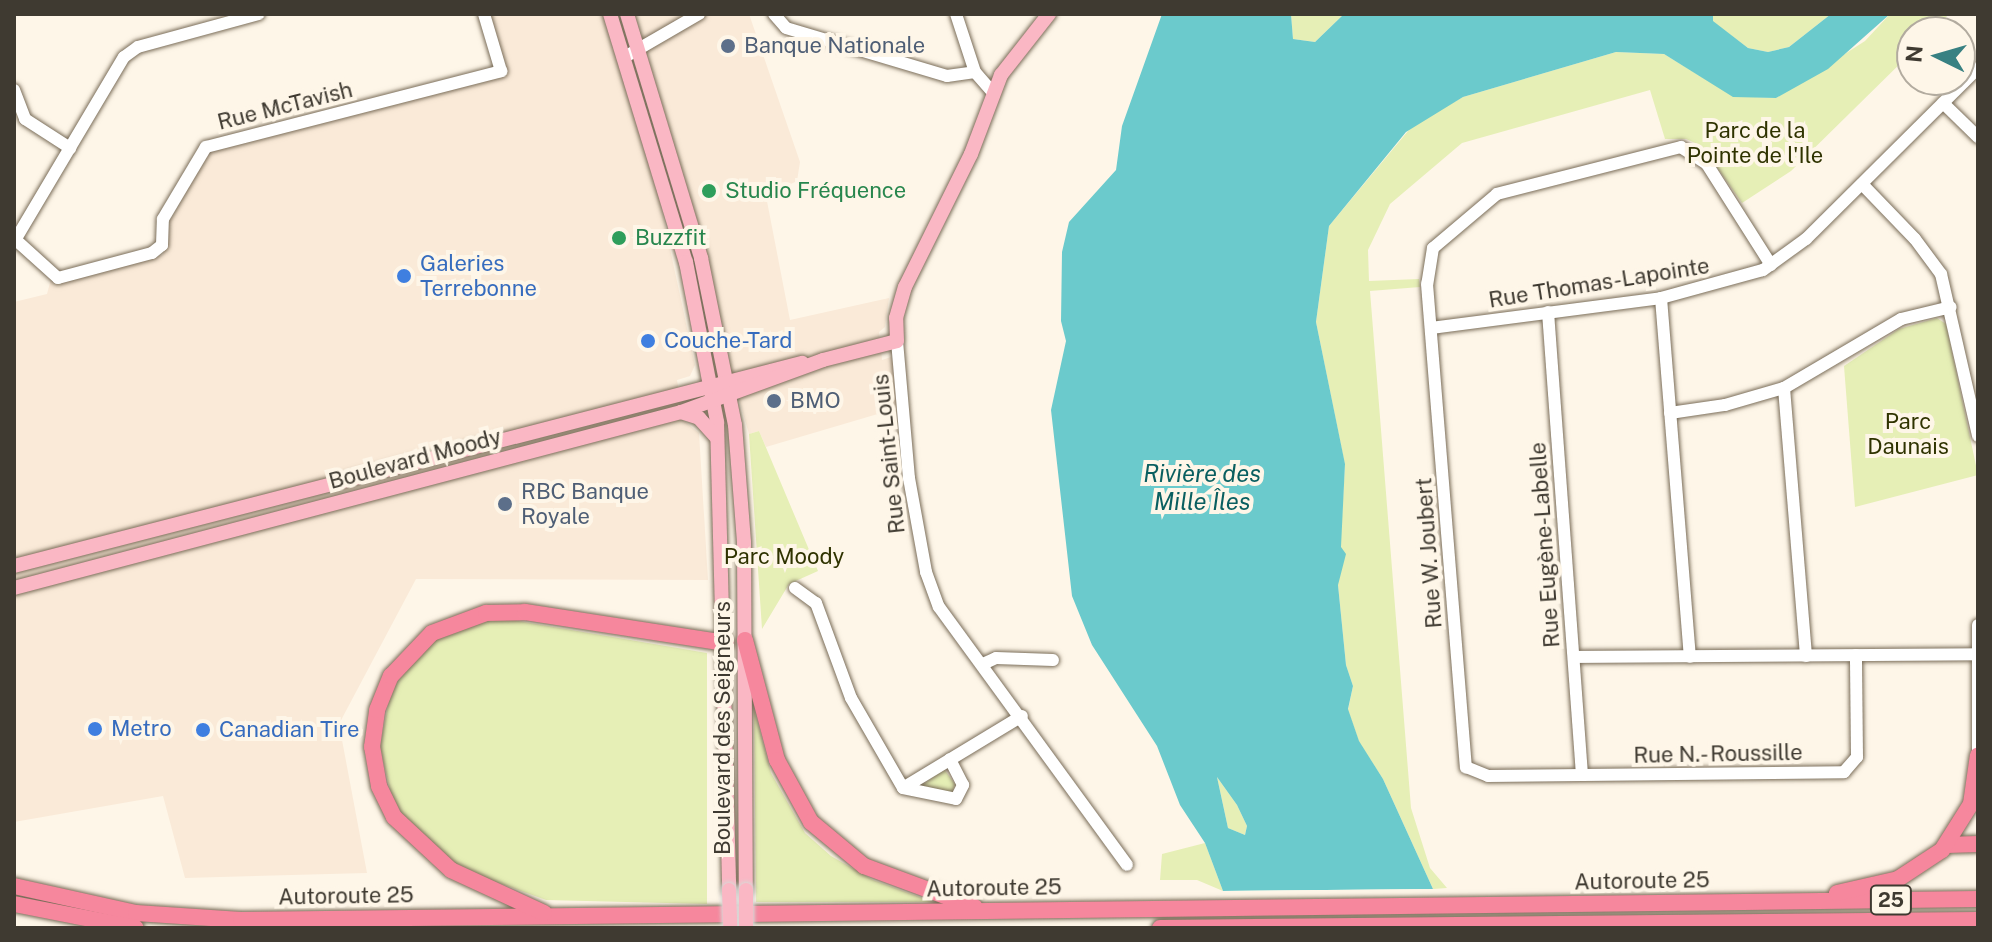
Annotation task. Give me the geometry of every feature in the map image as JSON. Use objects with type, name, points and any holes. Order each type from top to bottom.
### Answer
[{"type":"highway","points":[[549,915],[460,876],[419,845],[394,817],[379,786],[372,747],[377,710],[391,676],[432,633],[486,613],[525,612],[726,643]]},
{"type":"highway","points":[[745,640],[780,769],[820,832],[874,871],[984,910]]},
{"type":"highway","points":[[1804,901],[1898,879],[1947,845],[1973,799],[1978,755]]},
{"type":"highway","points":[[1947,845],[1978,844]]},
{"type":"highway","name":"Autoroute 25","points":[[14,886],[110,909],[200,918],[1978,899]]},
{"type":"highway","points":[[14,904],[136,928]]},
{"type":"highway","name":"Autoroute 25","points":[[1160,928],[1978,920]]},
{"type":"highway","points":[[1679,923],[1709,928]]},
{"type":"main road","name":"Boulevard des Seigneurs","points":[[610,14],[684,253],[713,392],[726,643],[730,928]]},
{"type":"main road","name":"Boulevard des Seigneurs","points":[[627,14],[701,258],[729,387],[742,492],[746,928]]},
{"type":"main road","name":"Rue Saint-Louis","points":[[897,341],[896,318],[905,287],[971,154],[994,94],[1011,58],[1049,14]]},
{"type":"main road","name":"Boulevard Moody","points":[[14,566],[713,392],[897,341]]},
{"type":"main road","name":"Boulevard Moody","points":[[14,588],[681,412],[713,392]]},
{"type":"main road","points":[[681,412],[702,420],[716,437]]},
{"type":"street","points":[[15,242],[124,57],[138,47],[259,14]]},
{"type":"street","name":"Rue McTavish","points":[[15,242],[58,278],[152,253],[162,245],[163,219],[206,147],[501,71],[484,14]]},
{"type":"street","points":[[623,58],[699,14]]},
{"type":"street","points":[[774,14],[786,28],[933,72],[964,77],[975,72]]},
{"type":"street","points":[[956,14],[975,72],[994,94]]},
{"type":"street","name":"Rue Thomas-Lapointe","points":[[1431,328],[1661,298],[1727,284],[1771,265],[1862,184],[1978,68]]},
{"type":"street","points":[[14,90],[25,119],[70,148]]},
{"type":"street","points":[[1943,103],[1978,137]]},
{"type":"street","name":"Rue W. Joubert","points":[[1471,773],[1465,763],[1431,328],[1429,255],[1484,201],[1668,147],[1683,147],[1701,157],[1771,265]]},
{"type":"street","points":[[1862,184],[1931,258],[1951,307],[1978,436]]},
{"type":"street","points":[[1661,298],[1690,657]]},
{"type":"street","points":[[1670,413],[1725,405],[1784,388],[1901,319],[1951,307]]},
{"type":"street","name":"Rue Eugène-Labelle","points":[[1548,312],[1582,775]]},
{"type":"street","name":"Rue Saint-Louis","points":[[897,341],[908,472],[926,572],[944,615],[1022,716],[1127,865]]},
{"type":"street","points":[[1784,388],[1806,656]]},
{"type":"street","points":[[795,588],[816,603],[851,698],[903,788],[956,799],[963,785],[950,759]]},
{"type":"street","points":[[1978,625],[1978,755]]},
{"type":"street","points":[[1574,657],[1978,654]]},
{"type":"street","name":"Rue N.- Roussille","points":[[1471,773],[1582,775],[1846,771],[1857,757],[1856,655]]},
{"type":"street","points":[[983,664],[996,658],[1053,660]]},
{"type":"street","points":[[903,788],[1022,716]]},
{"type":"shaded area","points":[[484,14],[607,14],[641,114],[695,365],[690,376],[677,380],[684,421],[699,433],[708,580],[416,579],[339,724],[367,873],[185,878],[163,796],[14,822],[14,302],[47,294],[51,279],[163,255],[168,224],[208,152],[501,71]]},
{"type":"shaded area","points":[[628,14],[749,14],[800,162],[797,181],[766,196],[790,320],[889,298],[885,327],[879,332],[882,360],[891,357],[895,367],[898,408],[766,447],[759,431],[749,434]]},
{"type":"green space","points":[[1291,14],[1344,14],[1315,42],[1293,39]]},
{"type":"green space","points":[[1713,14],[1831,14],[1789,47],[1768,52],[1748,48],[1712,21]]},
{"type":"green space","name":"Parc de la Pointe de l'Ile","points":[[1890,14],[1949,14],[1896,16],[1896,68],[1791,171],[1742,203],[1702,146],[1686,139],[1665,139],[1650,90],[1462,143],[1390,204],[1368,250],[1369,281],[1419,279],[1420,287],[1370,291],[1411,808],[1430,868],[1447,888],[1433,889],[1383,779],[1359,742],[1348,710],[1353,686],[1346,665],[1338,585],[1345,465],[1316,322],[1329,226],[1413,125],[1463,97],[1616,52],[1664,54],[1733,96],[1776,98],[1865,41]]},
{"type":"green space","name":"Parc Daunais","points":[[1937,318],[1946,324],[1978,475],[1855,507],[1844,366],[1899,329]]},
{"type":"green space","name":"Parc Moody","points":[[759,431],[818,571],[789,584],[762,629],[749,434]]},
{"type":"green space","points":[[507,619],[707,653],[707,904],[546,900],[468,872],[433,849],[408,823],[392,798],[380,747],[391,690],[428,643],[478,621]]},
{"type":"green space","points":[[754,709],[771,773],[805,833],[831,856],[873,880],[933,902],[756,902]]},
{"type":"green space","points":[[944,769],[955,784],[952,794],[920,787]]},
{"type":"green space","points":[[1217,777],[1237,805],[1247,826],[1245,835],[1228,828]]},
{"type":"green space","points":[[1205,843],[1223,891],[1197,880],[1160,880],[1162,854]]},
{"type":"water","name":"Rivière des Mille Îles","points":[[1162,14],[1291,14],[1293,39],[1315,42],[1344,14],[1713,14],[1713,21],[1748,48],[1768,52],[1789,47],[1831,14],[1890,14],[1828,69],[1776,98],[1733,97],[1664,54],[1616,52],[1463,97],[1406,132],[1329,226],[1316,322],[1345,464],[1341,547],[1346,554],[1338,585],[1346,665],[1353,686],[1348,709],[1359,741],[1383,779],[1433,889],[1223,891],[1205,843],[1180,805],[1157,746],[1092,645],[1072,596],[1051,410],[1066,341],[1061,321],[1062,252],[1069,222],[1116,170],[1122,126]],"holes":[[[1217,777],[1237,805],[1247,826],[1245,835],[1228,828]]]},
{"type":"pier","points":[[1438,889],[1464,926],[1242,928],[1219,891]]},
{"type":"place","name":"Banque Nationale","points":[[728,46]]},
{"type":"place","name":"Studio Fréquence","points":[[709,191]]},
{"type":"place","name":"Buzzfit","points":[[619,238]]},
{"type":"place","name":"Galeries Terrebonne","points":[[404,276]]},
{"type":"place","name":"Couche-Tard","points":[[648,341]]},
{"type":"place","name":"BMO","points":[[774,401]]},
{"type":"place","name":"RBC Banque Royale","points":[[505,504]]},
{"type":"place","name":"Metro","points":[[95,729]]},
{"type":"place","name":"Canadian Tire","points":[[203,730]]}]
